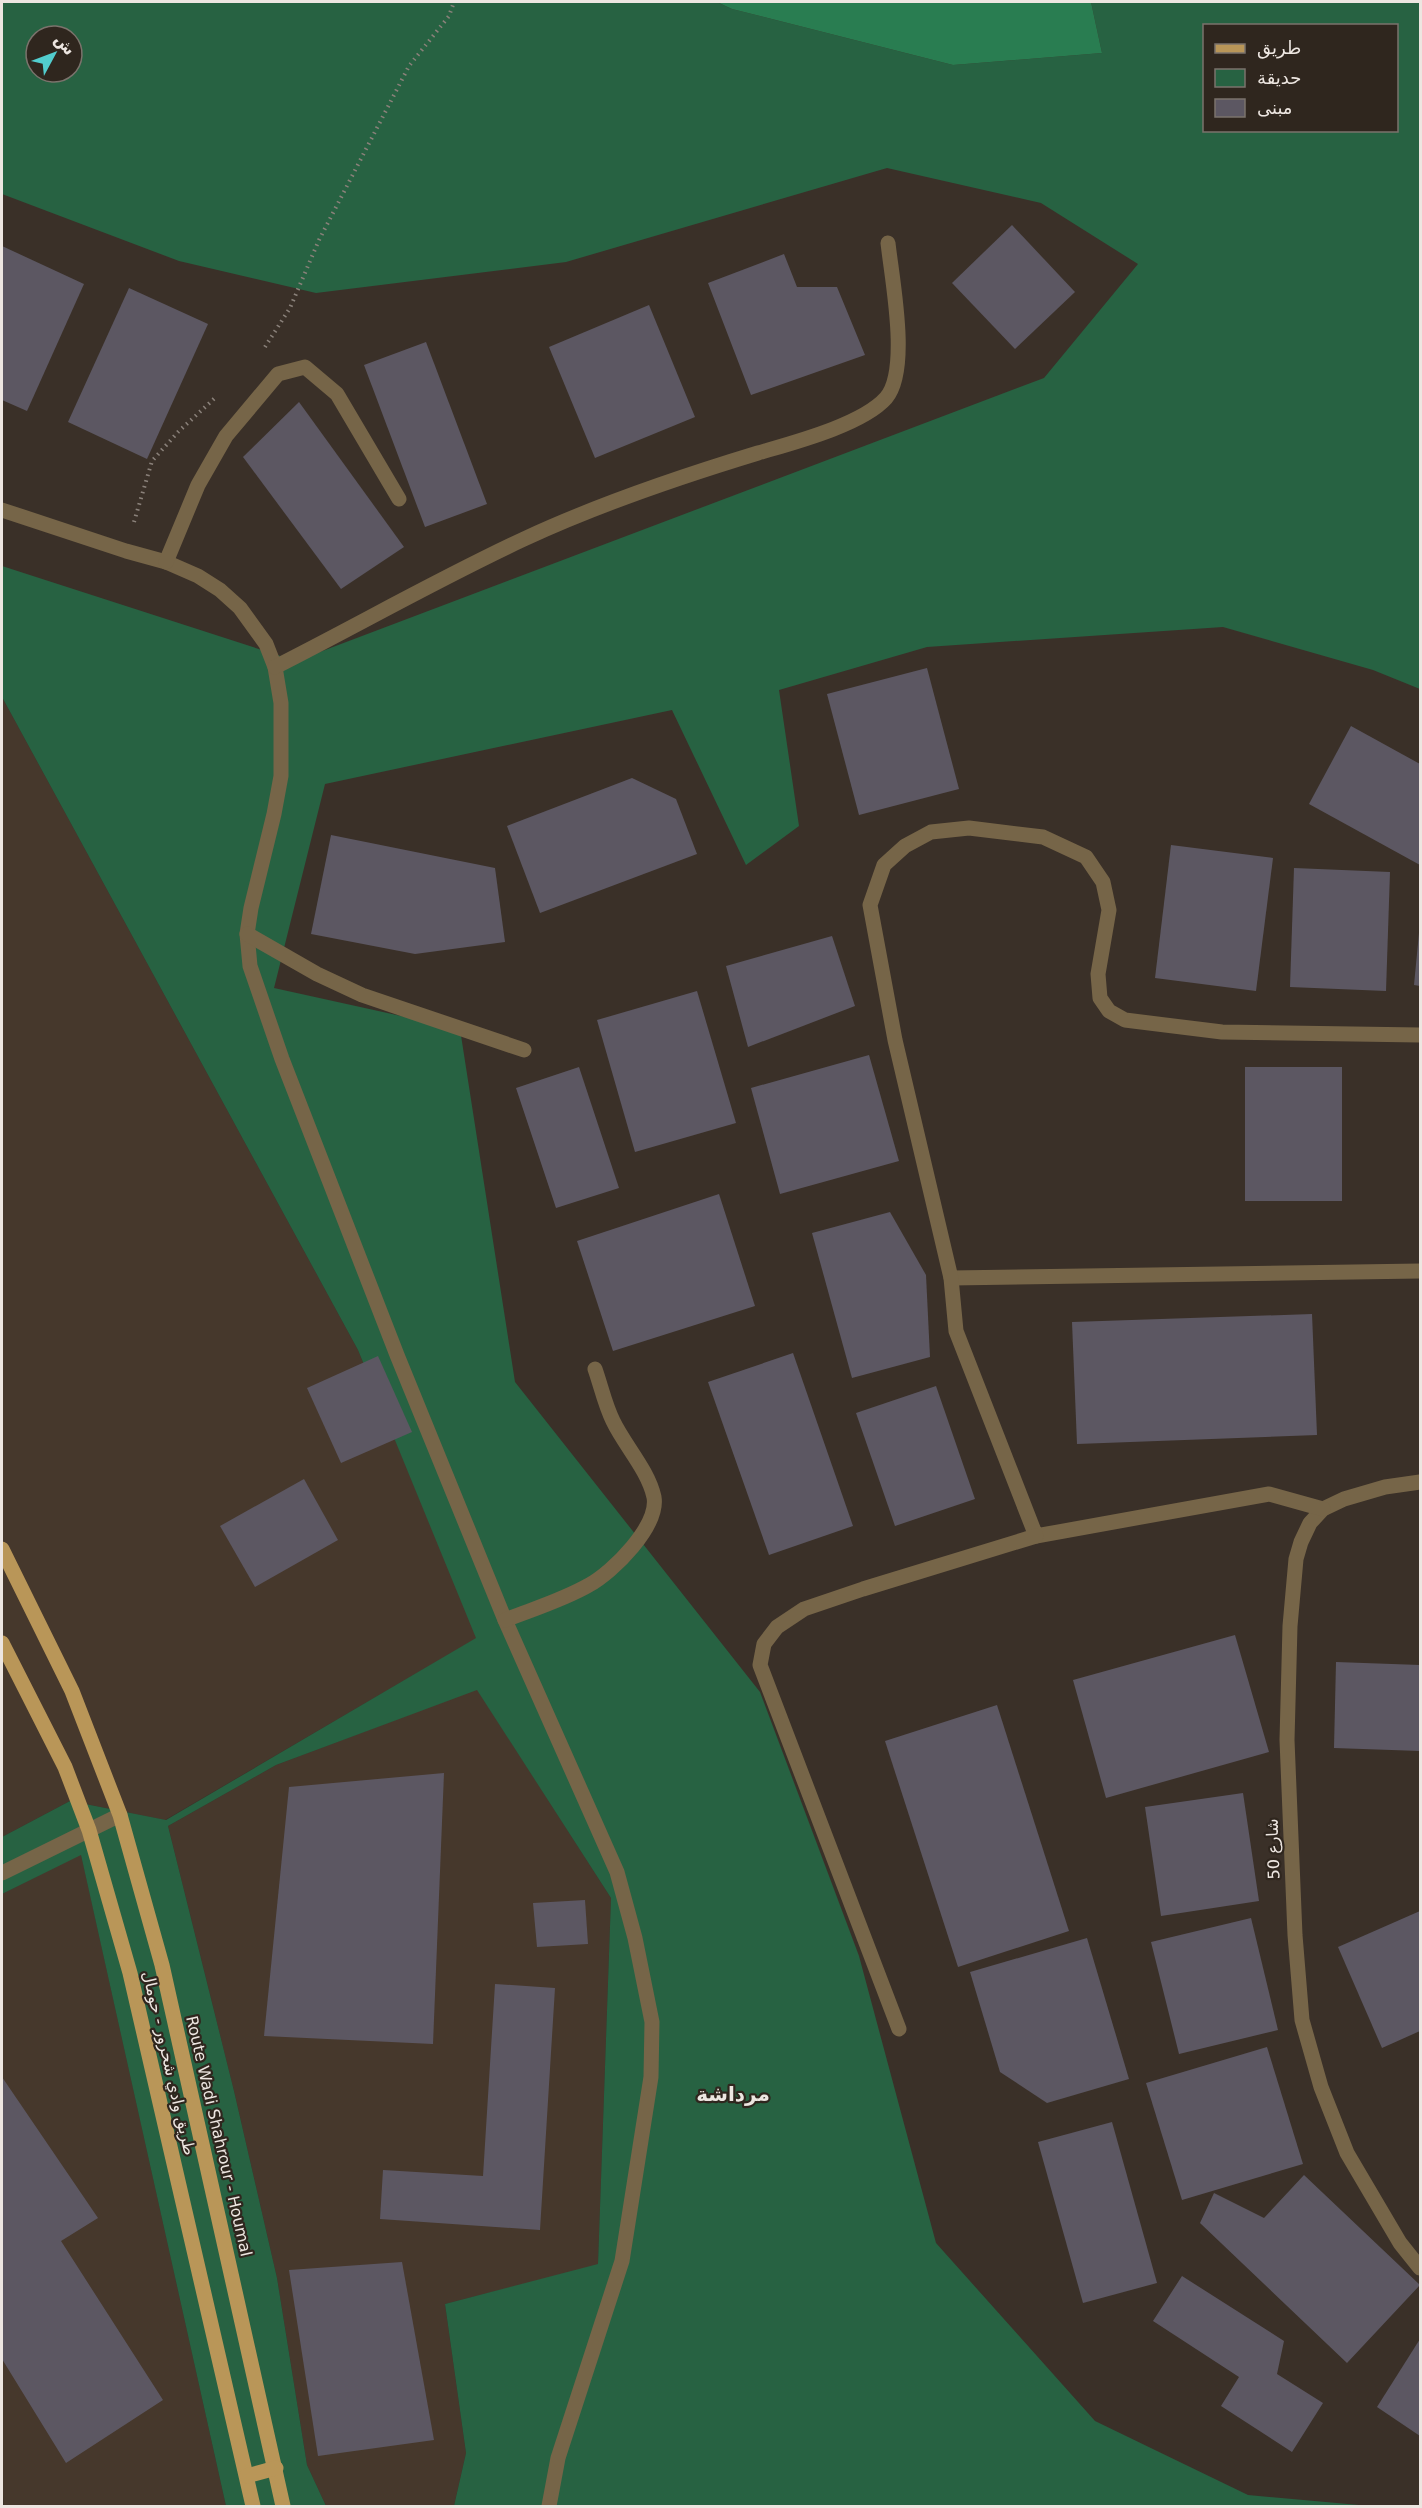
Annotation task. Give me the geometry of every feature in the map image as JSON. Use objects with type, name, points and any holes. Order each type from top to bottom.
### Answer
[{"type":"main road","points":[[2,1549],[72,1691],[120,1815]]},
{"type":"main road","name":"طريق وادي شحرور - حومال","points":[[2,1643],[65,1767],[89,1830],[130,1973],[253,2506]]},
{"type":"main road","name":"Route Wadi Shahrour - Houmal","points":[[120,1815],[162,1965],[276,2468]]},
{"type":"main road","points":[[247,2476],[276,2468],[283,2506]]},
{"type":"street","points":[[275,668],[525,539],[689,474],[794,442],[856,419],[872,410],[886,398],[896,378],[899,353],[888,243]]},
{"type":"street","points":[[166,562],[198,485],[225,436],[278,374],[296,369],[305,367],[337,394],[399,499]]},
{"type":"street","points":[[2,510],[166,562],[198,576],[240,608],[266,644],[275,668],[281,703],[281,776],[274,814],[250,908],[247,934],[250,966],[282,1059],[397,1355],[505,1620],[617,1872],[652,2022],[651,2077],[622,2261],[558,2458],[549,2506]]},
{"type":"street","points":[[1036,1536],[956,1331],[951,1278],[895,1040],[870,905],[884,865],[905,846],[931,831],[969,828],[1043,837],[1086,857],[1103,882],[1109,910],[1098,974],[1100,998],[1109,1011],[1125,1020],[1222,1032],[1420,1035]]},
{"type":"street","points":[[247,934],[317,974],[362,995],[524,1050]]},
{"type":"street","points":[[951,1278],[1420,1272]]},
{"type":"street","points":[[505,1620],[591,1585],[626,1553],[652,1519],[654,1500],[650,1485],[612,1420],[595,1369]]},
{"type":"street","points":[[899,2029],[760,1665],[764,1644],[777,1627],[804,1610],[863,1589],[1036,1536],[1269,1494],[1323,1509],[1344,1499],[1385,1487],[1420,1482]]},
{"type":"street","name":"شارع 50","points":[[1323,1509],[1311,1523],[1301,1542],[1296,1560],[1290,1626],[1287,1740],[1295,1935],[1302,2020],[1321,2088],[1347,2154],[1400,2243],[1420,2268]]},
{"type":"street","points":[[2,1873],[120,1815]]},
{"type":"path","points":[[263,350],[290,308],[318,240],[409,66],[449,16],[454,2]]},
{"type":"path","points":[[126,551],[152,461],[178,432],[222,391]]},
{"type":"shaded area","points":[[2,697],[358,1350],[477,1638],[165,1820],[70,1801],[2,1837]]},
{"type":"shaded area","points":[[477,1689],[611,1898],[598,2265],[445,2304],[466,2453],[454,2506],[326,2506],[307,2465],[277,2278],[234,2091],[168,1826],[276,1765]]},
{"type":"shaded area","points":[[81,1854],[226,2506],[4,2506],[2,2485],[2,1894]]},
{"type":"green space","points":[[2,2],[717,2],[732,9],[953,65],[1102,53],[1091,2],[1420,2],[1420,689],[1373,670],[1223,627],[927,647],[779,690],[799,826],[746,865],[672,710],[325,784],[274,988],[460,1029],[515,1382],[760,1692],[859,1956],[936,2243],[1095,2421],[1248,2495],[1370,2506],[454,2506],[466,2453],[445,2304],[598,2264],[611,1898],[477,1690],[276,1765],[168,1826],[234,2091],[277,2278],[307,2465],[326,2506],[226,2506],[81,1855],[2,1894],[2,1837],[70,1801],[166,1820],[476,1638],[358,1350],[2,697],[2,566],[296,661],[1044,378],[1138,264],[1041,203],[887,168],[566,262],[316,293],[179,261],[2,194]]},
{"type":"green space","points":[[717,2],[1091,2],[1102,53],[953,65],[732,9]]},
{"type":"building","points":[[1012,225],[1075,292],[1015,349],[952,283]]},
{"type":"building","points":[[2,246],[84,284],[27,411],[2,400]]},
{"type":"building","points":[[784,254],[797,287],[837,287],[865,355],[751,395],[708,283]]},
{"type":"building","points":[[129,288],[208,324],[147,459],[68,422]]},
{"type":"building","points":[[649,305],[695,417],[595,458],[549,347]]},
{"type":"building","points":[[426,342],[487,504],[425,527],[364,365]]},
{"type":"building","points":[[299,402],[404,547],[341,589],[243,457]]},
{"type":"building","points":[[927,668],[959,789],[859,815],[827,694]]},
{"type":"building","points":[[1351,726],[1420,764],[1420,865],[1309,804]]},
{"type":"building","points":[[632,778],[676,799],[697,854],[540,913],[507,826]]},
{"type":"building","points":[[331,835],[495,868],[505,942],[415,954],[311,934]]},
{"type":"building","points":[[1171,845],[1273,858],[1256,991],[1155,978]]},
{"type":"building","points":[[1294,868],[1390,872],[1386,991],[1290,987]]},
{"type":"building","points":[[1420,933],[1420,986],[1414,985]]},
{"type":"building","points":[[832,936],[855,1006],[748,1047],[726,966]]},
{"type":"building","points":[[697,991],[736,1123],[635,1152],[597,1020]]},
{"type":"building","points":[[869,1055],[899,1161],[780,1194],[751,1088]]},
{"type":"building","points":[[579,1067],[619,1188],[556,1208],[516,1088]]},
{"type":"building","points":[[1245,1067],[1342,1067],[1342,1201],[1245,1201]]},
{"type":"building","points":[[719,1194],[755,1306],[613,1351],[577,1241]]},
{"type":"building","points":[[890,1212],[926,1275],[930,1357],[852,1378],[812,1233]]},
{"type":"building","points":[[1312,1314],[1317,1435],[1077,1444],[1072,1322]]},
{"type":"building","points":[[793,1353],[853,1526],[769,1555],[708,1382]]},
{"type":"building","points":[[378,1356],[412,1432],[341,1463],[307,1388]]},
{"type":"building","points":[[936,1386],[975,1499],[895,1526],[856,1413]]},
{"type":"building","points":[[304,1479],[338,1540],[255,1587],[220,1526]]},
{"type":"building","points":[[1235,1635],[1269,1752],[1106,1798],[1073,1680]]},
{"type":"building","points":[[1336,1662],[1420,1665],[1420,1751],[1334,1748]]},
{"type":"building","points":[[997,1705],[1069,1931],[958,1967],[885,1741]]},
{"type":"building","points":[[444,1773],[433,2044],[264,2036],[289,1787]]},
{"type":"building","points":[[1243,1793],[1259,1901],[1161,1916],[1145,1807]]},
{"type":"building","points":[[585,1900],[588,1944],[537,1947],[533,1903]]},
{"type":"building","points":[[1420,1911],[1420,2031],[1382,2048],[1338,1947]]},
{"type":"building","points":[[1251,1918],[1278,2030],[1179,2054],[1151,1942]]},
{"type":"building","points":[[1087,1938],[1129,2079],[1047,2103],[1000,2072],[970,1972]]},
{"type":"building","points":[[495,1984],[555,1988],[540,2230],[380,2219],[383,2170],[483,2176]]},
{"type":"building","points":[[1267,2047],[1303,2164],[1182,2200],[1146,2083]]},
{"type":"building","points":[[2,2077],[98,2218],[61,2241],[163,2400],[66,2463],[2,2359]]},
{"type":"building","points":[[1112,2122],[1157,2283],[1083,2303],[1038,2142]]},
{"type":"building","points":[[1304,2175],[1420,2285],[1347,2363],[1200,2223],[1214,2193],[1264,2218]]},
{"type":"building","points":[[402,2262],[434,2440],[318,2456],[289,2270]]},
{"type":"building","points":[[1182,2276],[1284,2341],[1277,2374],[1323,2403],[1292,2452],[1221,2406],[1239,2377],[1153,2321]]},
{"type":"building","points":[[1420,2339],[1420,2436],[1377,2407]]},
{"type":"district","name":"مرداشة","points":[[733,2094]]}]
